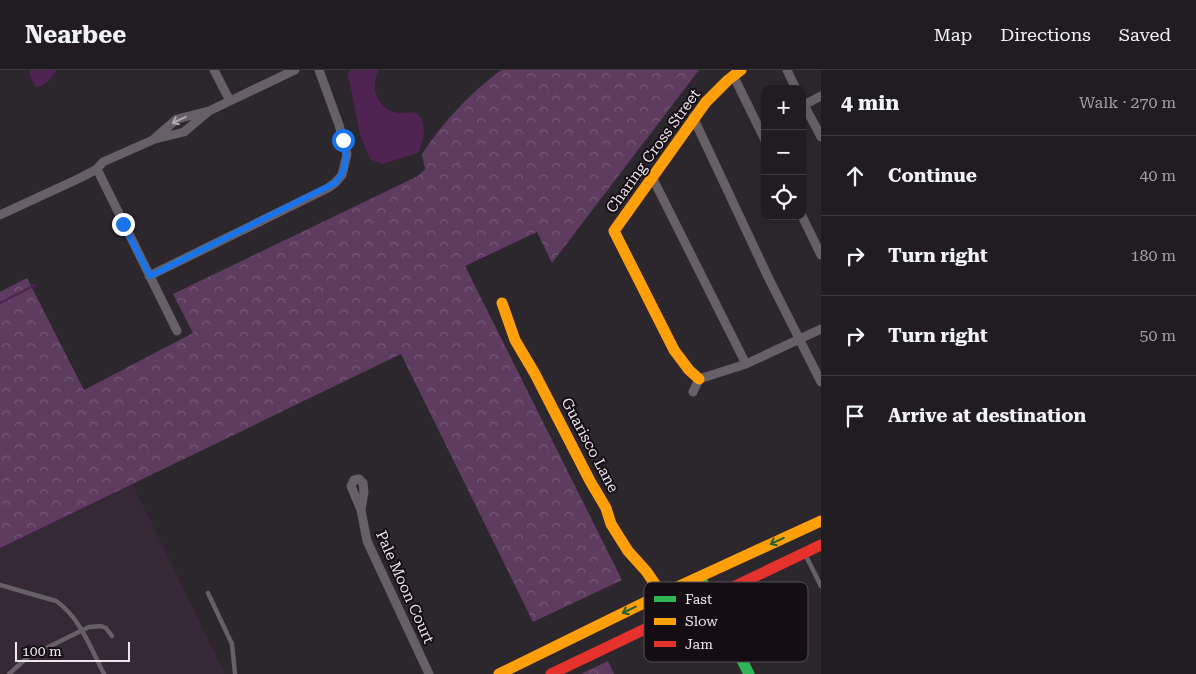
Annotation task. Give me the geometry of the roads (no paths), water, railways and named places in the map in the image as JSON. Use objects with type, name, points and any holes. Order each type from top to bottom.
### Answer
[{"type":"street","points":[[214,70],[230,101]]},
{"type":"street","points":[[155,138],[177,119],[209,111],[295,70]]},
{"type":"street","points":[[150,276],[328,188],[342,175],[347,154],[339,125],[319,70]]},
{"type":"street","points":[[787,70],[794,85]]},
{"type":"street","points":[[737,72],[761,130]]},
{"type":"street","name":"Charing Cross Street","points":[[699,379],[689,370],[674,350],[614,231],[653,179],[693,117],[712,94],[737,72]]},
{"type":"street","points":[[806,102],[821,96]]},
{"type":"street","points":[[806,109],[821,137]]},
{"type":"street","points":[[0,215],[80,178],[97,169],[103,162],[155,138],[184,132],[209,111]]},
{"type":"street","points":[[693,117],[769,279],[821,382]]},
{"type":"street","points":[[97,169],[177,331]]},
{"type":"street","points":[[653,179],[746,364]]},
{"type":"street","points":[[804,220],[821,255]]},
{"type":"street","name":"Guarisco Lane","points":[[502,303],[515,340],[606,508],[611,524],[628,551],[654,582]]},
{"type":"street","points":[[693,392],[699,379],[746,364],[821,329]]},
{"type":"street","name":"Pale Moon Court","points":[[361,510],[367,541],[429,674]]},
{"type":"street","points":[[689,582],[821,521]]},
{"type":"street","points":[[744,582],[821,545]]},
{"type":"street","points":[[700,577],[703,582]]},
{"type":"street","points":[[499,674],[644,603]]},
{"type":"street","points":[[551,674],[644,630]]},
{"type":"street","points":[[743,662],[749,674]]},
{"type":"lane","points":[[805,553],[821,586]]},
{"type":"lane","points":[[0,585],[56,601],[68,612],[81,630],[104,674]]},
{"type":"lane","points":[[208,593],[232,644],[235,674]]},
{"type":"lane","points":[[9,674],[28,657],[81,630],[97,625],[106,628],[112,636]]},
{"type":"waterway","points":[[0,303],[35,285]]}]
